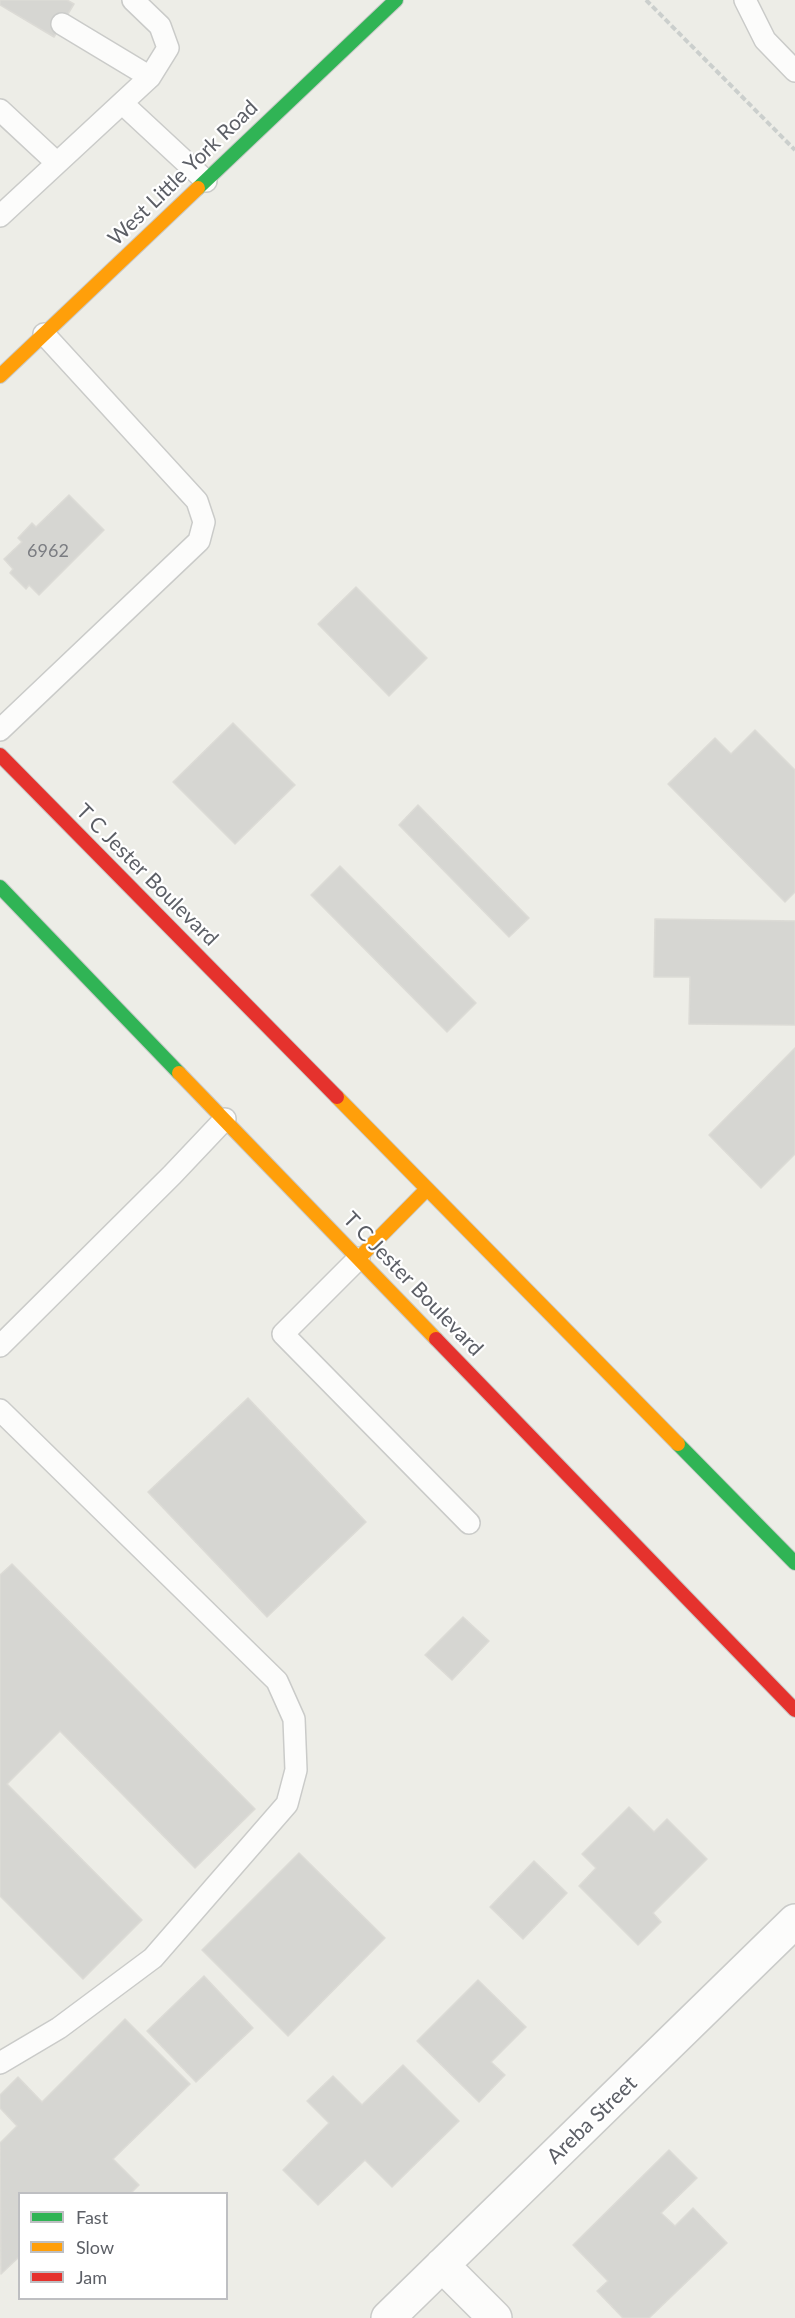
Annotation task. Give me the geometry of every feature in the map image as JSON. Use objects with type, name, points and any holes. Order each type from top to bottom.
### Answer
[{"type":"main road","name":"West Little York Road","points":[[0,376],[396,0]]},
{"type":"main road","name":"T C Jester Boulevard","points":[[0,755],[795,1563]]},
{"type":"main road","name":"T C Jester Boulevard","points":[[0,887],[795,1710]]},
{"type":"main road","points":[[359,1258],[427,1189]]},
{"type":"street","name":"Areba Street","points":[[388,2318],[795,1921]]},
{"type":"street","points":[[442,2265],[495,2318]]},
{"type":"lane","points":[[0,216],[150,77],[168,48],[160,26],[134,0]]},
{"type":"lane","points":[[745,0],[765,40],[795,71]]},
{"type":"lane","points":[[62,24],[150,77]]},
{"type":"lane","points":[[122,103],[206,181]]},
{"type":"lane","points":[[0,110],[57,163]]},
{"type":"lane","points":[[0,730],[199,541],[204,522],[197,501],[44,334]]},
{"type":"lane","points":[[0,1346],[225,1119]]},
{"type":"lane","points":[[359,1258],[283,1334],[469,1524]]},
{"type":"lane","points":[[0,1410],[277,1681],[294,1719],[296,1760],[296,1770],[287,1804],[153,1958],[59,2028],[4,2053]]},
{"type":"path","points":[[646,0],[795,150]]},
{"type":"building","points":[[0,0],[67,0],[74,4],[54,37],[0,5]]},
{"type":"building","points":[[69,495],[104,530],[39,595],[29,585],[26,589],[10,573],[13,569],[4,559],[22,542],[18,538],[32,523],[36,527]]},
{"type":"building","points":[[356,587],[427,658],[389,696],[318,624]]},
{"type":"building","points":[[233,723],[295,785],[235,844],[173,782]]},
{"type":"building","points":[[755,730],[795,770],[795,892],[785,902],[668,784],[715,738],[731,754]]},
{"type":"building","points":[[418,805],[529,918],[509,937],[399,825]]},
{"type":"building","points":[[340,866],[476,1003],[447,1032],[311,895]]},
{"type":"building","points":[[655,919],[795,921],[795,1025],[689,1024],[690,977],[654,977]]},
{"type":"building","points":[[795,1048],[795,1154],[761,1188],[709,1135]]},
{"type":"building","points":[[248,1398],[366,1522],[267,1617],[148,1492]]},
{"type":"building","points":[[12,1564],[255,1809],[195,1868],[60,1731],[7,1784],[142,1920],[83,1979],[0,1896],[0,1575]]},
{"type":"building","points":[[463,1617],[489,1641],[452,1680],[425,1655]]},
{"type":"building","points":[[629,1807],[654,1832],[667,1819],[707,1859],[653,1913],[661,1922],[638,1945],[579,1886],[596,1868],[582,1854]]},
{"type":"building","points":[[299,1853],[385,1938],[288,2036],[202,1950]]},
{"type":"building","points":[[534,1861],[567,1893],[523,1939],[490,1907]]},
{"type":"building","points":[[204,1976],[253,2028],[196,2082],[147,2031]]},
{"type":"building","points":[[478,1980],[526,2027],[491,2062],[505,2075],[479,2102],[417,2041]]},
{"type":"building","points":[[125,2019],[190,2084],[113,2159],[139,2185],[132,2192],[18,2192],[18,2258],[1,2274],[0,2143],[17,2126],[0,2108],[0,2095],[18,2077],[42,2102]]},
{"type":"building","points":[[403,2065],[459,2121],[392,2187],[365,2160],[318,2205],[283,2170],[329,2123],[307,2101],[333,2076],[362,2105]]},
{"type":"building","points":[[669,2150],[697,2178],[661,2213],[675,2226],[693,2208],[727,2243],[649,2318],[623,2318],[597,2291],[608,2281],[573,2245]]},
{"type":"traffic: fast","points":[[198,188],[396,0]]},
{"type":"traffic: fast","points":[[0,887],[179,1073]]},
{"type":"traffic: fast","points":[[678,1444],[795,1563]]},
{"type":"traffic: slow","points":[[0,376],[198,188]]},
{"type":"traffic: slow","points":[[179,1073],[436,1339]]},
{"type":"traffic: slow","points":[[337,1097],[678,1444]]},
{"type":"traffic: slow","points":[[359,1258],[427,1189]]},
{"type":"traffic: jam","points":[[0,755],[337,1097]]},
{"type":"traffic: jam","points":[[436,1339],[795,1710]]}]
